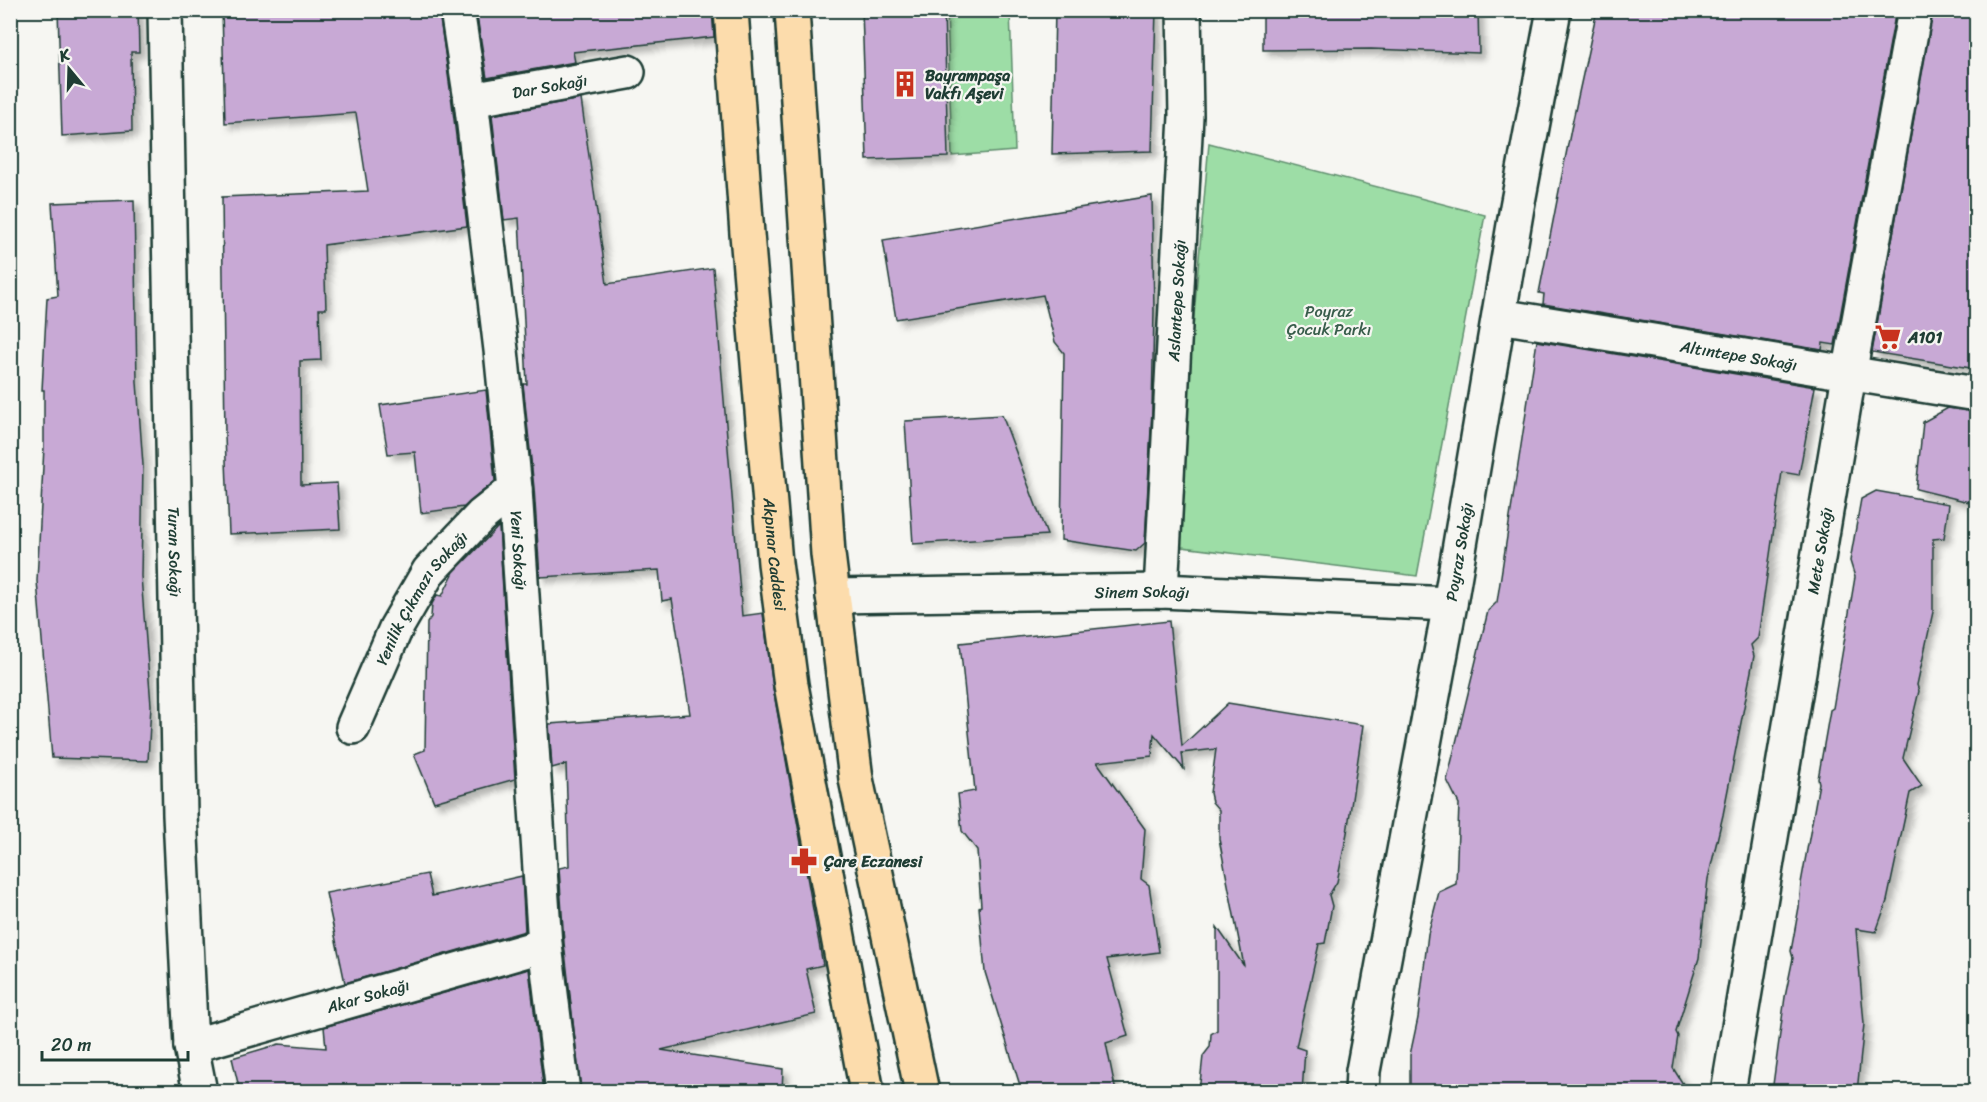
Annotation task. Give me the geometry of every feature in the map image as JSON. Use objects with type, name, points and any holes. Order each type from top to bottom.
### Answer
[{"type":"main road","name":"Akpınar Caddesi","points":[[731,10],[747,234],[775,563],[791,685],[867,1092]]},
{"type":"main road","points":[[792,10],[827,542],[833,596],[856,779],[922,1092]]},
{"type":"street","name":"Turan Sokağı","points":[[165,10],[180,815],[191,1046],[200,1092]]},
{"type":"street","name":"Yeni Sokağı","points":[[457,10],[471,100],[515,489],[545,945],[563,1092]]},
{"type":"street","name":"Aslantepe Sokağı","points":[[1161,591],[1186,116],[1184,10]]},
{"type":"street","name":"Poyraz Sokağı","points":[[1362,1092],[1363,1071],[1450,604],[1517,207],[1554,10]]},
{"type":"street","name":"Mete Sokağı","points":[[1728,1092],[1850,375],[1915,10]]},
{"type":"street","name":"Dar Sokağı","points":[[471,100],[628,72]]},
{"type":"street","name":"Altıntepe Sokağı","points":[[1500,316],[1977,394]]},
{"type":"street","name":"Yenilik Çıkmazı Sokağı","points":[[353,727],[396,628],[429,571],[481,516],[515,489]]},
{"type":"street","name":"Sinem Sokağı","points":[[833,596],[1161,591],[1450,604]]},
{"type":"street","name":"Akar Sokağı","points":[[191,1046],[545,945]]},
{"type":"green space","points":[[947,11],[1010,11],[1015,151],[952,156]]},
{"type":"green space","name":"Poyraz Çocuk Parkı","points":[[1209,143],[1485,215],[1417,576],[1174,546]]},
{"type":"building","points":[[58,10],[138,10],[139,52],[131,52],[132,131],[62,136]]},
{"type":"building","points":[[222,10],[439,10],[467,226],[324,245],[326,309],[319,309],[321,360],[300,361],[301,485],[337,483],[340,529],[229,534],[225,436],[222,197],[368,191],[356,113],[225,123]]},
{"type":"building","points":[[476,10],[712,10],[714,37],[573,52],[575,62],[487,78]]},
{"type":"building","name":"Bayrampaşa Vakfı Aşevi","points":[[862,10],[944,10],[948,157],[867,160]]},
{"type":"building","points":[[1055,10],[1156,10],[1152,151],[1052,154]]},
{"type":"building","points":[[1263,10],[1478,10],[1479,53],[1371,49],[1263,50]]},
{"type":"building","points":[[1597,10],[1896,10],[1835,345],[1823,343],[1822,350],[1543,304],[1544,294],[1539,293]]},
{"type":"building","points":[[1933,10],[1977,10],[1977,369],[1872,352]]},
{"type":"building","points":[[581,99],[607,284],[713,268],[742,616],[763,613],[773,688],[823,965],[806,969],[816,1014],[661,1050],[783,1069],[782,1092],[581,1092],[564,943],[559,868],[569,866],[566,764],[552,768],[549,724],[690,714],[672,599],[662,601],[659,570],[540,577],[534,488],[523,384],[527,384],[519,218],[504,220],[492,115]]},
{"type":"building","points":[[1152,196],[1154,311],[1152,410],[1145,543],[1136,551],[1061,540],[1064,353],[1055,342],[1043,295],[896,319],[883,240]]},
{"type":"building","points":[[134,200],[137,382],[143,465],[141,576],[151,705],[148,761],[52,758],[37,581],[44,447],[44,390],[42,390],[47,298],[58,296],[52,203]]},
{"type":"building","points":[[1537,341],[1815,387],[1799,475],[1782,472],[1758,638],[1751,645],[1754,656],[1708,879],[1699,958],[1676,1032],[1678,1036],[1673,1068],[1688,1092],[1410,1092],[1410,1055],[1418,1018],[1428,934],[1439,892],[1456,884],[1459,804],[1447,780],[1488,611],[1497,602]]},
{"type":"building","points":[[486,390],[495,481],[464,507],[421,513],[415,452],[388,454],[380,405]]},
{"type":"building","points":[[1948,408],[1977,412],[1977,504],[1916,489],[1923,422]]},
{"type":"building","points":[[1002,415],[1047,535],[913,544],[905,421]]},
{"type":"building","points":[[1876,491],[1949,504],[1944,538],[1933,539],[1933,612],[1917,685],[1919,691],[1903,758],[1922,786],[1910,793],[1887,901],[1876,932],[1856,929],[1864,1024],[1857,1092],[1772,1092],[1785,997],[1793,958],[1791,951],[1801,883],[1855,577],[1850,561],[1861,499]]},
{"type":"building","points":[[499,526],[515,779],[434,802],[414,754],[425,750],[427,623],[431,617],[432,604],[437,595],[442,596],[454,572]]},
{"type":"building","points":[[1169,621],[1182,746],[1228,703],[1363,725],[1347,833],[1337,882],[1329,895],[1332,906],[1325,943],[1319,944],[1296,1047],[1305,1050],[1302,1092],[1199,1092],[1203,1056],[1210,1047],[1211,1034],[1217,1030],[1217,927],[1244,966],[1219,839],[1219,810],[1212,802],[1210,793],[1216,749],[1182,753],[1184,769],[1154,734],[1152,756],[1097,762],[1145,829],[1141,879],[1149,885],[1159,952],[1107,959],[1128,1036],[1106,1043],[1116,1092],[1022,1092],[985,972],[977,850],[962,831],[958,794],[975,791],[960,643]]},
{"type":"building","points":[[427,874],[432,896],[522,876],[525,931],[345,983],[326,893]]},
{"type":"building","points":[[529,969],[544,1092],[240,1092],[232,1058],[279,1044],[326,1048],[324,1027]]},
{"type":"place","name":"Bayrampaşa Vakfı Aşevi","points":[[905,84]]},
{"type":"place","name":"A101","points":[[1888,337]]},
{"type":"place","name":"Çare Eczanesi","points":[[804,861]]}]
